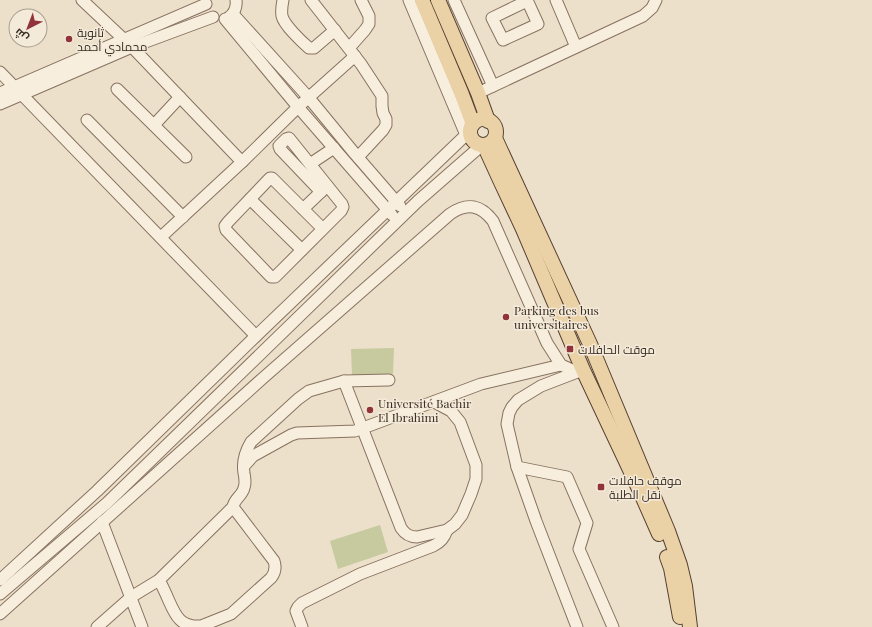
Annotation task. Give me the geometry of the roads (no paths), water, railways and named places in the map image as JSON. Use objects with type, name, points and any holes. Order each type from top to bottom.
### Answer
[{"type":"main road","points":[[422,0],[461,92],[472,139],[478,144],[487,143],[496,130],[488,121],[478,93],[438,0]]},
{"type":"main road","points":[[470,130],[480,120],[488,121]]},
{"type":"main road","points":[[487,143],[500,180],[523,229],[580,371],[640,491],[660,535],[671,568],[681,627]]},
{"type":"main road","points":[[487,143],[590,344],[668,531],[680,565],[685,586],[690,627]]},
{"type":"street","points":[[82,0],[132,47],[242,162]]},
{"type":"street","points":[[0,104],[18,91],[123,39],[206,2],[207,9],[213,17],[218,19],[229,16],[236,7],[236,0]]},
{"type":"street","points":[[284,0],[281,7],[282,18],[296,37],[309,48],[314,48],[335,30]]},
{"type":"street","points":[[311,0],[361,64],[382,96],[382,106],[386,119],[386,125],[358,157]]},
{"type":"street","points":[[161,237],[309,98],[352,52],[370,24],[369,16],[361,0]]},
{"type":"street","points":[[0,580],[97,492],[256,336],[470,130],[409,0]]},
{"type":"street","points":[[454,0],[493,86]]},
{"type":"street","points":[[556,0],[576,47]]},
{"type":"street","points":[[478,93],[643,16],[652,8],[656,0]]},
{"type":"street","points":[[229,16],[309,98],[406,213]]},
{"type":"street","points":[[229,16],[298,107],[397,221]]},
{"type":"street","points":[[0,93],[18,91],[213,17]]},
{"type":"street","points":[[0,72],[256,336]]},
{"type":"street","points":[[117,89],[186,157]]},
{"type":"street","points":[[154,125],[180,97]]},
{"type":"street","points":[[87,120],[182,217]]},
{"type":"street","points":[[323,229],[272,178],[270,178],[225,226],[226,230],[271,277],[275,277],[323,229],[341,211],[343,207],[342,204],[324,189],[280,149],[279,146],[286,139],[289,138],[310,164],[324,189]]},
{"type":"street","points":[[0,594],[106,503],[418,201],[487,143]]},
{"type":"street","points":[[310,164],[334,148]]},
{"type":"street","points":[[303,209],[324,189]]},
{"type":"street","points":[[250,199],[302,250]]},
{"type":"street","points":[[0,614],[262,378],[458,208],[465,206],[475,207],[482,210],[493,221],[547,343],[561,364]]},
{"type":"street","points":[[244,466],[253,456],[291,435],[355,431],[481,384],[561,364],[580,371]]},
{"type":"street","points":[[577,627],[536,522],[518,468],[507,424],[509,413],[518,400],[541,386],[580,371]]},
{"type":"street","points":[[97,627],[131,597],[160,580],[233,507],[244,488],[245,480],[243,462],[245,453],[251,442],[298,399],[309,391],[344,381],[389,380]]},
{"type":"street","points":[[344,381],[401,528],[410,536],[416,537],[452,528],[459,520],[472,494],[476,479],[476,465],[460,422],[452,411],[434,402]]},
{"type":"street","points":[[518,468],[567,477],[587,524],[579,549],[613,627]]},
{"type":"street","points":[[160,580],[177,618],[186,624],[201,626],[231,614],[271,578],[275,572],[274,561],[233,507]]},
{"type":"street","points":[[102,522],[142,627]]},
{"type":"street","points":[[302,627],[296,611],[298,606],[302,603],[360,574],[433,546],[440,542],[447,530]]},
{"type":"place","name":"ثانوية محمادي أحمد","points":[[69,39]]},
{"type":"place","name":"Parking des bus universitaires","points":[[506,317]]},
{"type":"place","name":"موقت الحافلات","points":[[570,349]]},
{"type":"place","name":"Université Bachir El Ibrahimi","points":[[370,410]]},
{"type":"place","name":"موقف حافلات نقل الطلبة","points":[[601,487]]}]
